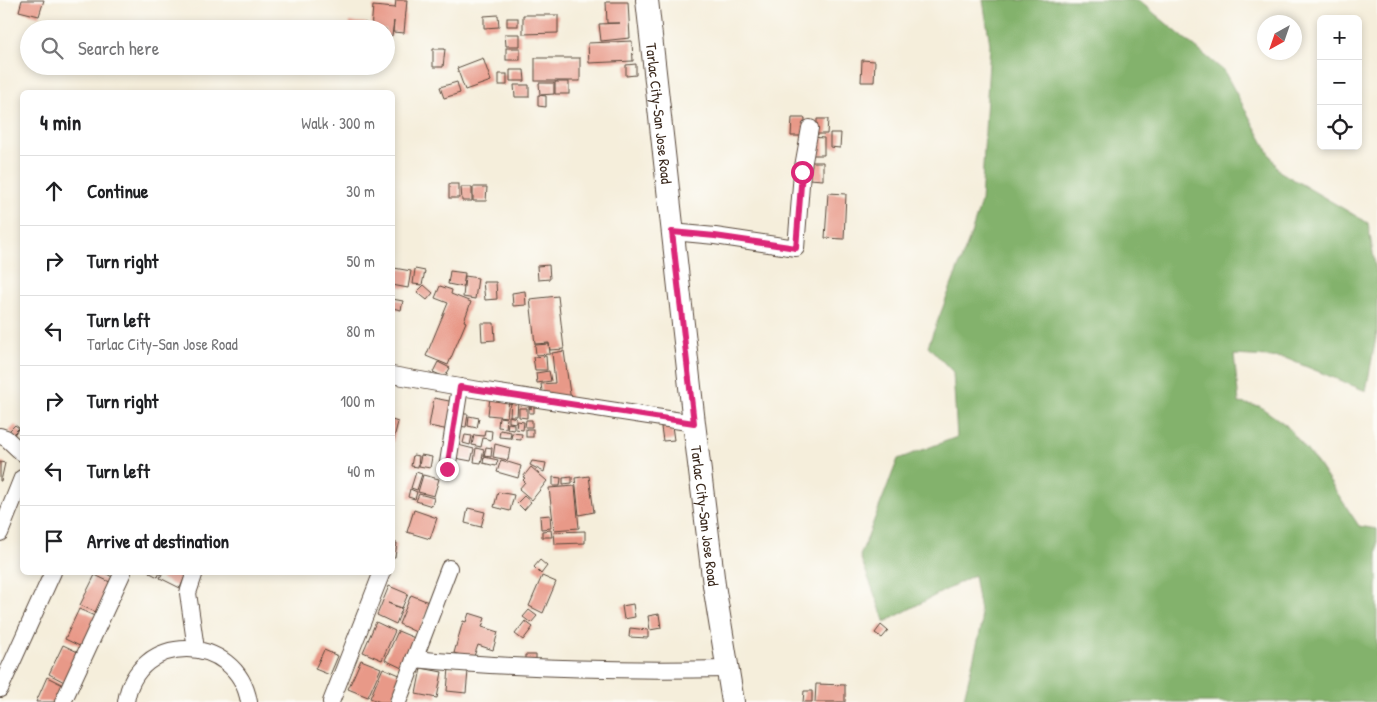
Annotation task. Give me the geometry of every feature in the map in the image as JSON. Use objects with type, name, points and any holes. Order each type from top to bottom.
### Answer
[{"type":"main road","name":"Tarlac City-San Jose Road","points":[[647,0],[694,423],[714,585],[733,702]]},
{"type":"street","points":[[672,232],[715,236],[796,248],[802,178],[810,128]]},
{"type":"street","points":[[395,376],[694,423]]},
{"type":"street","points":[[447,469],[460,387]]},
{"type":"street","points":[[0,436],[6,438],[20,451]]},
{"type":"street","points":[[0,533],[20,483]]},
{"type":"street","points":[[398,702],[449,568]]},
{"type":"street","points":[[0,689],[52,575]]},
{"type":"street","points":[[63,702],[122,575]]},
{"type":"street","points":[[194,575],[188,593],[196,649]]},
{"type":"street","points":[[331,702],[381,575]]},
{"type":"street","points":[[126,702],[132,683],[148,663],[158,655],[183,648],[209,652],[231,666],[243,682],[250,702]]},
{"type":"street","points":[[414,659],[468,664],[625,671],[728,669]]},
{"type":"green space","points":[[983,0],[1138,0],[1224,71],[1279,171],[1368,223],[1377,277],[1377,332],[1366,391],[1285,358],[1234,355],[1239,403],[1259,406],[1286,425],[1318,464],[1359,526],[1377,529],[1377,702],[963,702],[982,624],[974,575],[885,622],[860,556],[898,459],[957,437],[953,372],[928,346],[970,237],[981,202],[990,44]]},
{"type":"building","points":[[22,0],[44,0],[39,16],[19,11]]},
{"type":"building","points":[[396,0],[407,0],[404,33],[395,32],[395,20],[372,20],[373,6],[395,8]]},
{"type":"building","points":[[606,2],[628,2],[630,38],[601,41],[599,24],[620,23],[607,23]]},
{"type":"building","points":[[498,15],[499,27],[484,28],[484,16]]},
{"type":"building","points":[[523,15],[558,15],[558,33],[523,34]]},
{"type":"building","points":[[507,18],[518,18],[518,26],[507,26]]},
{"type":"building","points":[[505,34],[520,34],[520,46],[506,46]]},
{"type":"building","points":[[632,41],[633,61],[589,63],[588,43]]},
{"type":"building","points":[[506,48],[520,48],[520,60],[506,60]]},
{"type":"building","points":[[433,49],[445,49],[443,67],[433,67]]},
{"type":"building","points":[[483,58],[491,81],[465,90],[457,68]]},
{"type":"building","points":[[535,58],[580,58],[580,81],[535,81]]},
{"type":"building","points":[[862,60],[875,61],[874,82],[861,82]]},
{"type":"building","points":[[636,64],[636,75],[626,76],[626,65]]},
{"type":"building","points":[[510,70],[524,70],[525,81],[510,81]]},
{"type":"building","points":[[499,74],[507,74],[507,85],[499,85]]},
{"type":"building","points":[[457,82],[460,93],[444,98],[440,87]]},
{"type":"building","points":[[555,82],[569,82],[569,94],[555,94]]},
{"type":"building","points":[[539,83],[554,83],[554,94],[540,95]]},
{"type":"building","points":[[514,85],[529,85],[529,97],[515,97]]},
{"type":"building","points":[[538,95],[546,96],[546,107],[538,106]]},
{"type":"building","points":[[792,118],[805,118],[804,136],[791,136]]},
{"type":"building","points":[[817,119],[828,119],[827,134],[817,134]]},
{"type":"building","points":[[830,133],[841,133],[840,148],[830,147]]},
{"type":"building","points":[[810,137],[824,138],[824,155],[810,155]]},
{"type":"building","points":[[809,162],[823,162],[823,180],[809,179]]},
{"type":"building","points":[[449,184],[459,184],[459,198],[449,198]]},
{"type":"building","points":[[461,187],[472,187],[472,201],[462,201]]},
{"type":"building","points":[[473,187],[487,187],[486,201],[473,201]]},
{"type":"building","points":[[828,193],[846,194],[844,239],[825,238]]},
{"type":"building","points":[[549,265],[550,279],[538,280],[537,266]]},
{"type":"building","points":[[395,268],[411,271],[408,288],[395,286]]},
{"type":"building","points":[[415,269],[425,271],[422,285],[413,284]]},
{"type":"building","points":[[450,271],[465,273],[463,287],[448,284]]},
{"type":"building","points":[[465,276],[478,278],[475,299],[463,297]]},
{"type":"building","points":[[483,282],[496,282],[497,299],[485,300]]},
{"type":"building","points":[[424,285],[433,293],[427,300],[417,292]]},
{"type":"building","points":[[440,286],[452,290],[451,294],[471,302],[464,321],[466,322],[448,365],[426,356],[448,303],[435,298]]},
{"type":"building","points":[[525,291],[526,305],[513,306],[512,293]]},
{"type":"building","points":[[558,296],[564,349],[550,350],[549,343],[535,344],[530,299]]},
{"type":"building","points":[[395,300],[403,301],[401,310],[395,309]]},
{"type":"building","points":[[481,323],[494,323],[495,340],[482,341]]},
{"type":"building","points":[[549,344],[550,354],[536,355],[535,345]]},
{"type":"building","points":[[564,351],[571,401],[543,398],[541,384],[555,383],[552,353]]},
{"type":"building","points":[[546,356],[547,370],[535,370],[533,357]]},
{"type":"building","points":[[438,362],[450,368],[445,377],[433,372]]},
{"type":"building","points":[[549,371],[551,381],[537,383],[536,373]]},
{"type":"building","points":[[490,397],[509,400],[507,417],[488,415]]},
{"type":"building","points":[[434,398],[454,402],[449,430],[429,426]]},
{"type":"building","points":[[511,401],[518,401],[517,416],[510,416]]},
{"type":"building","points":[[529,404],[534,405],[534,413],[529,413]]},
{"type":"building","points":[[519,408],[527,408],[527,418],[519,417]]},
{"type":"building","points":[[459,414],[468,414],[466,427],[458,426]]},
{"type":"building","points":[[469,416],[479,418],[477,428],[468,426]]},
{"type":"building","points":[[509,416],[516,418],[516,423],[509,422]]},
{"type":"building","points":[[499,417],[507,418],[506,428],[498,427]]},
{"type":"building","points":[[526,420],[532,420],[532,427],[525,427]]},
{"type":"building","points":[[395,421],[398,422],[395,434]]},
{"type":"building","points":[[517,421],[524,422],[523,430],[516,429]]},
{"type":"building","points":[[508,423],[514,424],[514,430],[507,429]]},
{"type":"building","points":[[15,425],[19,428],[13,434],[9,431]]},
{"type":"building","points":[[672,426],[674,440],[663,441],[661,427]]},
{"type":"building","points":[[18,429],[20,431],[19,441],[13,436]]},
{"type":"building","points":[[526,429],[533,429],[533,437],[526,437]]},
{"type":"building","points":[[485,430],[492,431],[491,440],[483,438],[481,447],[472,445],[474,435],[484,436]]},
{"type":"building","points":[[500,430],[511,432],[510,438],[499,437]]},
{"type":"building","points":[[512,433],[522,434],[521,440],[511,439]]},
{"type":"building","points":[[465,435],[472,436],[470,445],[463,443]]},
{"type":"building","points":[[495,444],[510,448],[508,460],[493,457]]},
{"type":"building","points":[[458,445],[474,449],[471,461],[455,458]]},
{"type":"building","points":[[486,447],[492,448],[491,457],[484,456]]},
{"type":"building","points":[[476,448],[484,450],[481,463],[474,462]]},
{"type":"building","points":[[413,455],[419,456],[418,467],[411,466]]},
{"type":"building","points":[[421,455],[432,457],[430,468],[419,466]]},
{"type":"building","points":[[484,457],[498,460],[496,466],[483,463]]},
{"type":"building","points":[[501,460],[521,466],[518,478],[497,472]]},
{"type":"building","points":[[532,461],[546,463],[544,472],[530,465]]},
{"type":"building","points":[[0,462],[5,463],[1,481],[0,481]]},
{"type":"building","points":[[531,467],[547,481],[532,500],[519,489],[525,482],[523,477]]},
{"type":"building","points":[[416,472],[422,474],[417,490],[411,488]]},
{"type":"building","points":[[423,475],[439,479],[434,496],[418,492]]},
{"type":"building","points":[[589,476],[594,512],[579,515],[575,478]]},
{"type":"building","points":[[553,477],[561,478],[560,486],[553,486]]},
{"type":"building","points":[[572,477],[572,483],[563,484],[563,478]]},
{"type":"building","points":[[575,486],[579,528],[554,530],[549,488]]},
{"type":"building","points":[[410,489],[417,492],[415,499],[408,497]]},
{"type":"building","points":[[498,492],[514,495],[510,511],[494,507]]},
{"type":"building","points":[[419,494],[434,498],[432,506],[416,501]]},
{"type":"building","points":[[524,496],[531,502],[524,510],[517,503]]},
{"type":"building","points":[[468,508],[485,512],[481,527],[465,523]]},
{"type":"building","points":[[414,510],[437,518],[430,539],[407,532]]},
{"type":"building","points":[[550,515],[551,528],[541,529],[540,516]]},
{"type":"building","points":[[551,530],[552,537],[542,537],[542,531]]},
{"type":"building","points":[[585,531],[585,543],[555,544],[554,532]]},
{"type":"building","points":[[540,560],[547,566],[541,574],[534,567]]},
{"type":"building","points":[[95,575],[114,584],[100,614],[80,605]]},
{"type":"building","points":[[109,575],[118,575],[116,579]]},
{"type":"building","points":[[162,575],[186,575],[180,588],[160,578]]},
{"type":"building","points":[[542,576],[556,582],[543,613],[529,606]]},
{"type":"building","points":[[389,586],[408,594],[402,608],[388,603],[402,609],[396,624],[377,615]]},
{"type":"building","points":[[411,595],[431,603],[418,633],[399,624]]},
{"type":"building","points":[[633,604],[635,617],[624,619],[622,606]]},
{"type":"building","points":[[79,609],[99,618],[84,648],[65,639]]},
{"type":"building","points":[[529,610],[537,616],[531,623],[523,617]]},
{"type":"building","points":[[469,613],[485,618],[482,627],[498,632],[493,650],[478,645],[473,659],[454,653],[463,621],[466,622]]},
{"type":"building","points":[[659,614],[661,628],[650,630],[648,616]]},
{"type":"building","points":[[525,621],[533,627],[523,640],[515,634]]},
{"type":"building","points":[[376,622],[395,631],[382,660],[363,652]]},
{"type":"building","points":[[881,625],[888,631],[882,638],[875,633]]},
{"type":"building","points":[[630,628],[648,630],[648,638],[629,637]]},
{"type":"building","points":[[398,631],[417,639],[404,669],[385,660]]},
{"type":"building","points":[[63,645],[82,654],[68,684],[49,674]]},
{"type":"building","points":[[324,650],[338,656],[330,675],[315,669]]},
{"type":"building","points":[[525,655],[536,655],[536,664],[525,663]]},
{"type":"building","points":[[361,660],[381,668],[368,697],[348,689]]},
{"type":"building","points":[[383,668],[402,676],[391,702],[380,702],[370,698]]},
{"type":"building","points":[[421,668],[442,672],[437,698],[416,694]]},
{"type":"building","points":[[449,668],[468,671],[466,693],[447,691]]},
{"type":"building","points":[[47,677],[67,687],[59,702],[36,702]]},
{"type":"building","points":[[816,684],[845,685],[845,702],[815,702]]},
{"type":"building","points":[[804,691],[812,691],[812,702],[803,702]]},
{"type":"route","points":[[447,469],[460,387],[694,423],[672,232],[715,236],[796,248],[802,172]]}]
